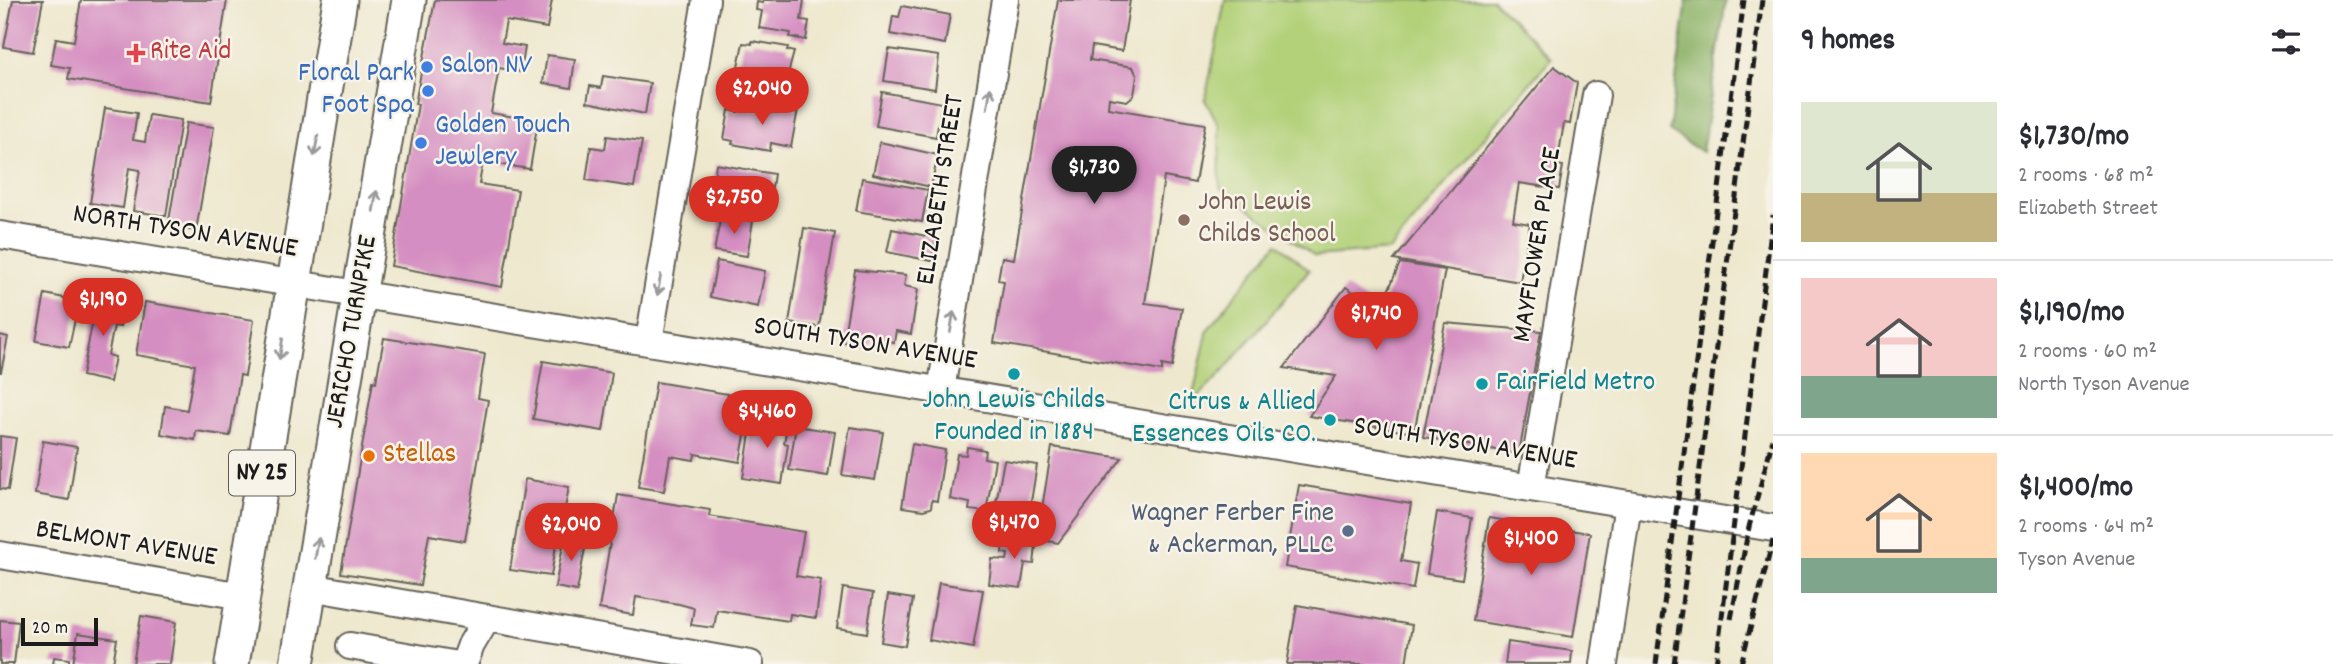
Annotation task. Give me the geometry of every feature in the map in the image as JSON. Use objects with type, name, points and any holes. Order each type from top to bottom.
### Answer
[{"type":"main road","name":"NY 25","points":[[232,664],[292,282],[340,0]]},
{"type":"main road","name":"JERICHO TURNPIKE","points":[[297,664],[409,0]]},
{"type":"street","points":[[649,341],[706,0]]},
{"type":"street","name":"ELIZABETH STREET","points":[[942,390],[1006,0]]},
{"type":"street","name":"MAYFLOWER PLACE","points":[[1531,488],[1596,94]]},
{"type":"street","name":"NORTH TYSON AVENUE","points":[[0,235],[360,292]]},
{"type":"street","name":"SOUTH TYSON AVENUE","points":[[360,292],[1773,528]]},
{"type":"street","points":[[1604,664],[1628,504]]},
{"type":"street","name":"BELMONT AVENUE","points":[[0,555],[242,596]]},
{"type":"street","points":[[310,587],[750,664]]},
{"type":"street","points":[[464,664],[471,645],[487,618]]},
{"type":"street","points":[[350,646],[452,664]]},
{"type":"green space","points":[[1225,0],[1493,0],[1551,58],[1390,250],[1315,256],[1220,188],[1219,125],[1205,100]]},
{"type":"green space","points":[[1687,0],[1726,0],[1702,152],[1669,131]]},
{"type":"green space","points":[[1277,243],[1309,270],[1219,376],[1191,404],[1208,329]]},
{"type":"building","points":[[13,0],[43,0],[33,52],[4,47]]},
{"type":"building","name":"Rite Aid","points":[[81,0],[227,0],[211,102],[68,79],[70,68],[51,65],[56,38],[74,41]]},
{"type":"building","points":[[435,0],[552,0],[547,28],[506,21],[502,43],[525,47],[521,72],[499,68],[491,113],[538,121],[530,169],[483,162],[479,184],[518,190],[502,287],[391,266],[418,104],[415,104]]},
{"type":"building","points":[[763,0],[804,0],[801,20],[809,21],[806,40],[790,37],[791,33],[759,28],[762,11],[756,10],[757,2],[763,3]]},
{"type":"building","points":[[1058,0],[1130,0],[1122,51],[1092,46],[1090,60],[1133,67],[1137,76],[1134,95],[1127,101],[1109,98],[1108,108],[1205,124],[1195,183],[1164,177],[1145,303],[1182,308],[1172,367],[1162,365],[1162,371],[994,343],[1004,281],[998,280],[1002,257],[1014,259]]},
{"type":"building","points":[[902,6],[950,15],[945,44],[890,34],[893,16],[899,17]]},
{"type":"building","points":[[752,41],[788,47],[787,50],[794,52],[786,81],[746,76],[747,73],[737,71],[743,43],[752,44]]},
{"type":"building","points":[[889,49],[939,56],[935,89],[884,81]]},
{"type":"building","points":[[547,55],[575,59],[571,88],[543,83]]},
{"type":"building","points":[[1554,66],[1577,83],[1570,124],[1564,123],[1557,165],[1563,166],[1559,189],[1519,183],[1513,221],[1530,224],[1520,282],[1394,260]]},
{"type":"building","points":[[603,76],[650,83],[645,114],[587,102],[590,86],[601,88]]},
{"type":"building","points":[[882,92],[942,103],[936,137],[876,126]]},
{"type":"building","points":[[771,104],[798,109],[791,147],[771,143],[770,151],[732,144],[733,141],[724,139],[729,110],[738,112],[739,108],[770,113]]},
{"type":"building","points":[[105,108],[137,113],[133,140],[145,142],[149,115],[181,120],[166,216],[133,211],[140,170],[129,168],[123,208],[90,203]]},
{"type":"building","points":[[186,123],[214,127],[196,231],[168,226]]},
{"type":"building","points":[[607,136],[642,141],[634,187],[586,180],[591,147],[605,149]]},
{"type":"building","points":[[880,142],[938,155],[931,187],[873,174]]},
{"type":"building","points":[[716,164],[774,174],[769,207],[711,198]]},
{"type":"building","points":[[862,178],[928,190],[922,222],[856,211]]},
{"type":"building","points":[[721,216],[753,221],[747,256],[714,251]]},
{"type":"building","points":[[804,228],[835,233],[819,327],[789,323]]},
{"type":"building","points":[[892,229],[936,238],[932,261],[887,252]]},
{"type":"building","points":[[717,261],[765,271],[758,307],[710,297]]},
{"type":"building","points":[[1400,263],[1445,270],[1414,433],[1309,416],[1336,376],[1284,368],[1346,287],[1380,310]]},
{"type":"building","points":[[855,270],[906,275],[904,286],[918,289],[911,334],[896,331],[894,342],[871,338],[870,346],[843,342]]},
{"type":"building","points":[[45,294],[79,301],[69,347],[36,341]]},
{"type":"building","points":[[98,294],[125,300],[120,327],[114,326],[108,355],[115,357],[110,382],[82,376]]},
{"type":"building","points":[[145,302],[254,320],[245,376],[240,375],[230,436],[196,431],[195,440],[161,434],[165,406],[187,410],[195,365],[136,355]]},
{"type":"building","name":"FairField Metro","points":[[1445,323],[1541,331],[1519,454],[1423,437]]},
{"type":"building","points":[[0,335],[8,337],[1,372],[0,372]]},
{"type":"building","points":[[384,338],[485,354],[478,398],[488,400],[465,541],[429,535],[420,585],[341,573],[373,381],[376,382]]},
{"type":"building","points":[[543,361],[612,373],[603,431],[533,419]]},
{"type":"building","points":[[656,382],[728,394],[725,415],[748,419],[740,462],[695,454],[694,460],[670,456],[664,491],[638,487]]},
{"type":"building","points":[[753,415],[788,421],[784,443],[788,444],[782,484],[743,478]]},
{"type":"building","points":[[796,426],[835,432],[828,476],[789,470]]},
{"type":"building","points":[[850,427],[883,432],[875,480],[842,475]]},
{"type":"building","points":[[0,436],[16,438],[8,490],[0,489]]},
{"type":"building","points":[[43,441],[77,447],[69,500],[35,494]]},
{"type":"building","points":[[912,444],[945,450],[937,501],[932,500],[931,508],[923,510],[902,507]]},
{"type":"building","points":[[967,447],[985,450],[984,458],[995,460],[986,512],[969,510],[970,503],[950,499],[957,454],[966,455]]},
{"type":"building","points":[[1052,447],[1122,458],[1058,543],[1037,539]]},
{"type":"building","points":[[1004,460],[1037,465],[1030,508],[996,503]]},
{"type":"building","points":[[525,479],[569,487],[565,508],[562,508],[551,576],[510,570]]},
{"type":"building","points":[[1299,485],[1411,504],[1401,561],[1417,564],[1413,589],[1285,567]]},
{"type":"building","points":[[618,495],[710,510],[709,516],[804,532],[796,576],[821,580],[816,618],[790,614],[789,621],[717,610],[714,628],[691,625],[694,608],[679,604],[636,597],[633,615],[599,609]]},
{"type":"building","points":[[1437,512],[1472,518],[1462,579],[1427,574]]},
{"type":"building","points":[[1489,518],[1590,533],[1573,637],[1473,621]]},
{"type":"building","points":[[1012,534],[1037,537],[1034,564],[1025,563],[1021,588],[989,584],[992,559],[1007,560],[1008,554],[1002,553],[1004,540],[1011,541]]},
{"type":"building","points":[[565,535],[587,538],[577,591],[555,587]]},
{"type":"building","points":[[939,583],[983,590],[973,648],[929,640]]},
{"type":"building","points":[[843,588],[873,593],[867,633],[837,628]]},
{"type":"building","points":[[888,595],[913,599],[905,646],[881,642]]},
{"type":"building","points":[[1297,605],[1412,625],[1406,664],[1287,664]]},
{"type":"building","points":[[141,616],[176,622],[170,664],[133,664]]},
{"type":"building","points":[[0,620],[19,622],[14,664],[0,664]]},
{"type":"building","points":[[78,633],[117,639],[113,664],[73,664]]},
{"type":"building","points":[[1508,642],[1572,651],[1571,664],[1505,664]]},
{"type":"building","points":[[54,657],[69,659],[69,664],[53,664]]},
{"type":"railway","points":[[1656,664],[1744,0]]},
{"type":"railway","points":[[1674,664],[1762,0]]},
{"type":"railway","points":[[1716,664],[1773,215]]},
{"type":"railway","points":[[1731,619],[1749,527],[1773,439]]},
{"type":"railway","points":[[1741,664],[1773,540]]},
{"type":"place","name":"Rite Aid","points":[[136,53]]},
{"type":"place","name":"Salon NV","points":[[427,67]]},
{"type":"place","name":"Floral Park Foot Spa","points":[[428,91]]},
{"type":"place","name":"Golden Touch Jewlery","points":[[421,143]]},
{"type":"place","name":"John Lewis Childs School","points":[[1184,220]]},
{"type":"place","name":"John Lewis Childs Founded in 1884","points":[[1014,374]]},
{"type":"place","name":"FairField Metro","points":[[1482,384]]},
{"type":"place","name":"Citrus & Allied Essences Oils CO.","points":[[1330,420]]},
{"type":"place","name":"Stellas","points":[[369,456]]},
{"type":"place","name":"Wagner Ferber Fine & Ackerman, PLLC","points":[[1348,531]]}]
